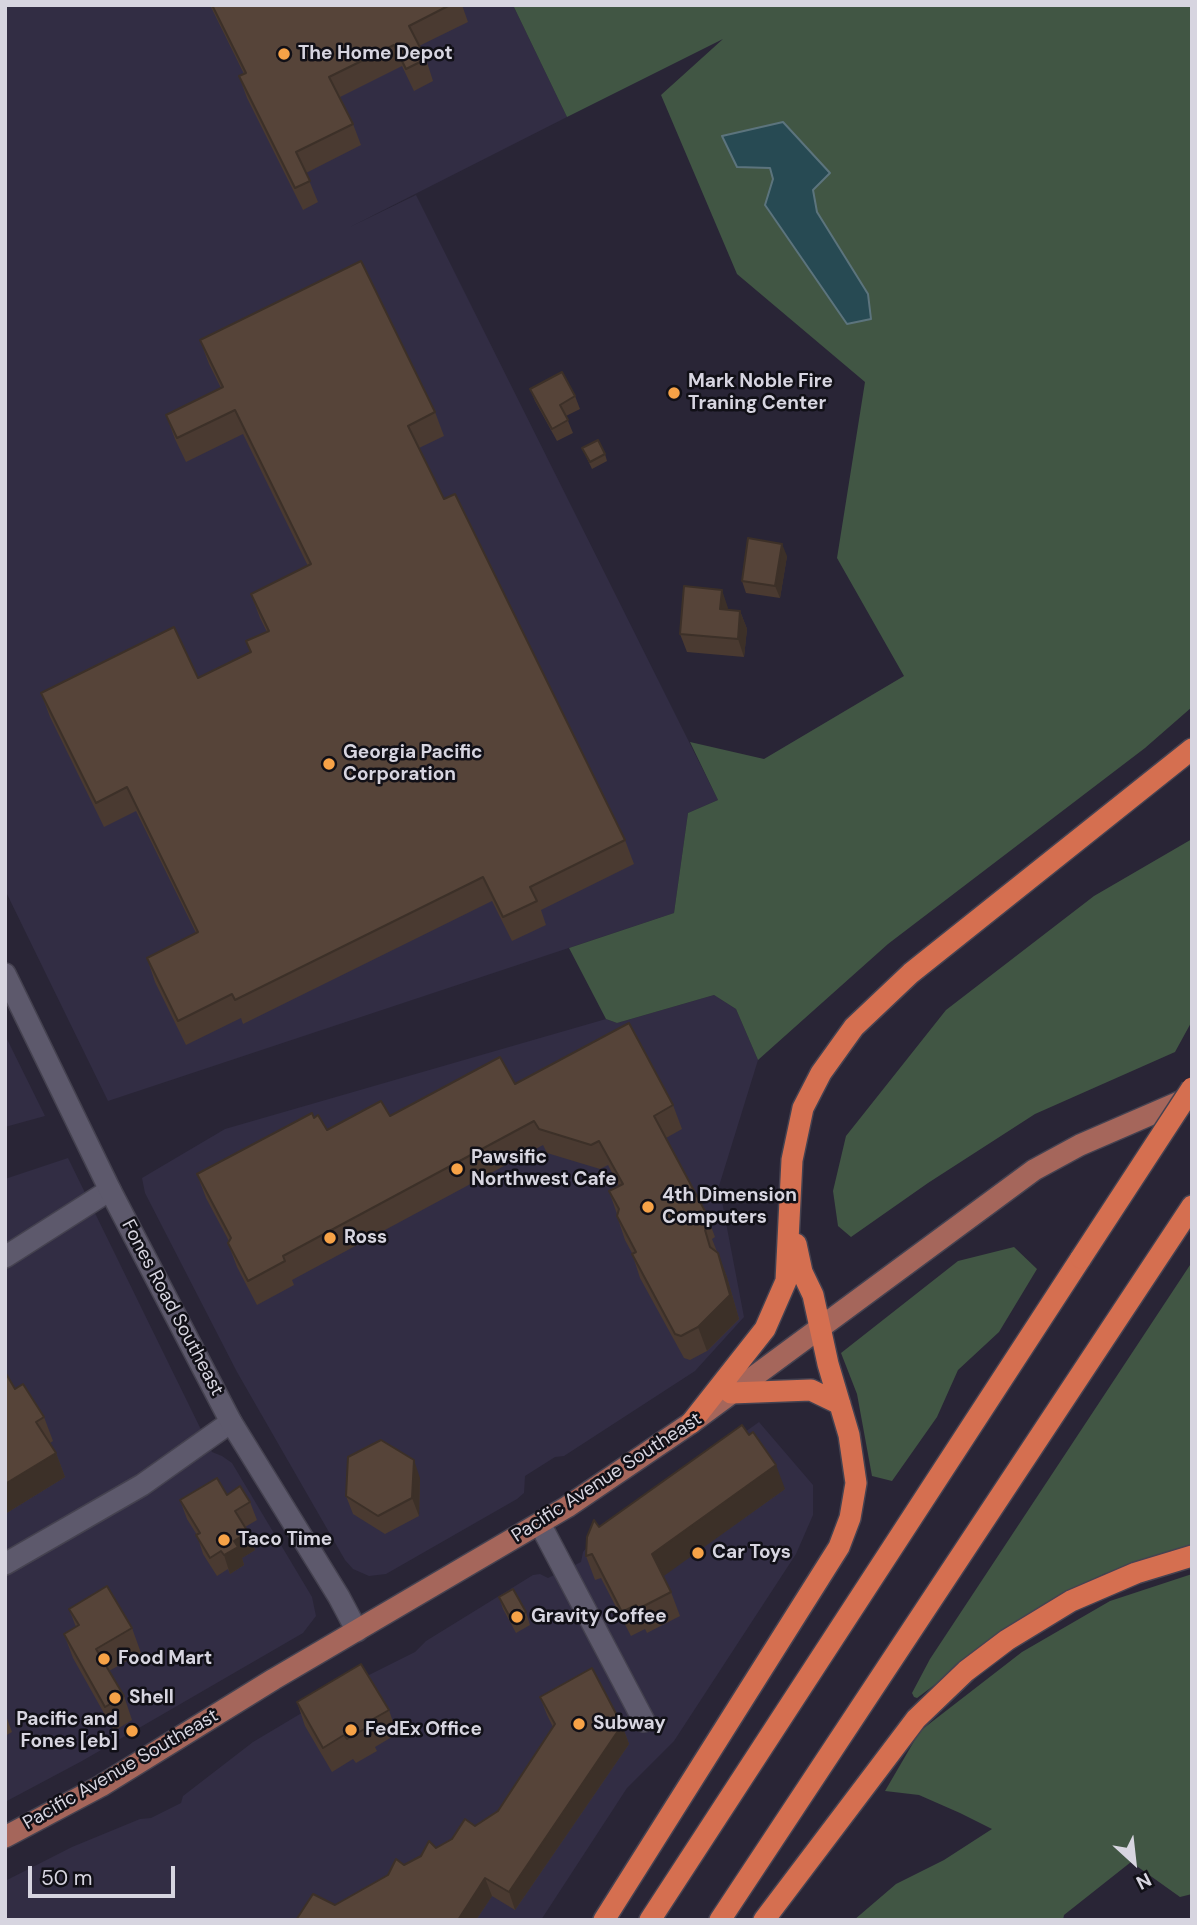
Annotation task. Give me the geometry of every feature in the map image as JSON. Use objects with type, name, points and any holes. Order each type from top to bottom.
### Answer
[{"type":"highway","points":[[691,1423],[765,1329],[786,1281],[792,1160],[803,1108],[821,1073],[854,1027],[911,972],[1192,749]]},
{"type":"highway","points":[[650,1920],[1192,1088]]},
{"type":"highway","points":[[720,1920],[1192,1206]]},
{"type":"highway","points":[[604,1920],[839,1548],[850,1518],[856,1483],[849,1435],[813,1294],[802,1272],[790,1218]]},
{"type":"highway","points":[[731,1393],[811,1390],[840,1404]]},
{"type":"highway","points":[[764,1920],[916,1719],[965,1671],[1007,1640],[1071,1601],[1136,1573],[1192,1556]]},
{"type":"main road","name":"Pacific Avenue Southeast","points":[[5,1837],[101,1786],[264,1685],[540,1524],[691,1423],[1034,1170],[1080,1145],[1192,1097]]},
{"type":"street","name":"Fones Road Southeast","points":[[5,974],[110,1190],[231,1422],[339,1597],[357,1631]]},
{"type":"street","points":[[5,1257],[110,1190]]},
{"type":"street","points":[[5,1564],[142,1485],[231,1422]]},
{"type":"street","points":[[540,1524],[644,1721]]},
{"type":"shaded area","points":[[5,5],[513,5],[567,117],[350,227],[416,195],[718,800],[688,813],[674,913],[108,1101],[5,890]]},
{"type":"shaded area","points":[[513,5],[1192,5],[1192,707],[1145,748],[888,944],[758,1060],[736,1009],[714,995],[617,1023],[606,1019],[569,948],[674,913],[688,813],[718,800],[690,742],[764,759],[904,676],[837,558],[865,382],[737,274],[661,95],[723,39],[567,117]],"holes":[[[770,168],[829,173],[813,190],[817,212],[868,294],[847,324],[765,206],[773,178]]]},
{"type":"shaded area","points":[[783,122],[830,173],[813,190],[817,212],[868,294],[871,319],[847,324],[765,205],[773,179],[770,168],[737,167],[722,136]]},
{"type":"shaded area","points":[[1192,839],[1192,1021],[1175,1052],[1035,1114],[928,1183],[851,1237],[838,1226],[833,1191],[846,1136],[946,1010],[1094,896]]},
{"type":"shaded area","points":[[714,995],[736,1009],[758,1060],[719,1186],[744,1317],[695,1371],[564,1456],[555,1457],[525,1476],[524,1493],[517,1499],[386,1574],[369,1576],[353,1569],[345,1560],[237,1372],[145,1193],[142,1178],[225,1129],[606,1019],[617,1023]]},
{"type":"shaded area","points":[[5,1035],[45,1116],[5,1127]]},
{"type":"shaded area","points":[[68,1158],[212,1452],[232,1463],[312,1597],[316,1616],[303,1633],[82,1761],[5,1802],[5,1179]]},
{"type":"shaded area","points":[[1014,1247],[1037,1269],[999,1332],[958,1370],[937,1417],[892,1481],[872,1476],[857,1394],[841,1353],[958,1261]]},
{"type":"shaded area","points":[[1192,1262],[1192,1545],[1104,1574],[1073,1589],[994,1636],[948,1675],[917,1698],[914,1697],[912,1693],[930,1659]]},
{"type":"shaded area","points":[[759,1422],[813,1485],[813,1515],[796,1554],[674,1741],[627,1788],[541,1920],[5,1920],[5,1881],[72,1847],[140,1819],[151,1818],[181,1803],[183,1796],[253,1742],[347,1686],[415,1652],[426,1641],[533,1575],[540,1574],[548,1578],[581,1562],[583,1552],[591,1542]]},
{"type":"shaded area","points":[[1192,1574],[1192,1894],[1180,1897],[1131,1862],[1064,1915],[1063,1920],[854,1920],[896,1884],[944,1860],[992,1829],[919,1795],[885,1791],[920,1731],[1022,1652],[1110,1601]]},
{"type":"building","points":[[212,5],[450,5],[409,26],[426,59],[406,69],[394,45],[329,77],[353,124],[296,152],[310,181],[295,188],[239,76],[246,73]]},
{"type":"building","name":"Georgia Pacific Corporation","points":[[361,261],[435,412],[408,426],[444,499],[455,494],[625,840],[530,887],[537,901],[503,917],[483,877],[235,1000],[232,994],[178,1021],[147,958],[198,932],[127,787],[96,803],[41,693],[174,627],[198,678],[251,652],[246,641],[269,631],[251,594],[311,564],[235,410],[177,438],[166,415],[223,387],[200,340]]},
{"type":"building","points":[[562,372],[575,396],[560,405],[568,420],[552,429],[530,389]]},
{"type":"building","points":[[598,440],[605,454],[590,462],[582,448]]},
{"type":"building","points":[[748,538],[782,544],[775,586],[742,581]]},
{"type":"building","points":[[684,586],[722,590],[720,609],[740,611],[738,639],[680,634]]},
{"type":"building","points":[[629,1023],[673,1105],[654,1116],[706,1213],[701,1216],[708,1228],[705,1230],[710,1247],[718,1253],[730,1295],[698,1327],[681,1336],[675,1334],[632,1254],[636,1252],[617,1216],[619,1209],[609,1191],[623,1184],[599,1141],[591,1145],[539,1129],[534,1121],[283,1256],[285,1261],[248,1281],[228,1243],[231,1238],[197,1174],[312,1113],[314,1118],[318,1115],[327,1130],[381,1101],[390,1116],[500,1057],[515,1084]]},
{"type":"building","points":[[5,1372],[15,1389],[23,1384],[44,1417],[36,1422],[56,1453],[5,1484]]},
{"type":"building","points":[[742,1425],[749,1435],[753,1432],[776,1465],[652,1554],[671,1592],[638,1609],[636,1605],[622,1612],[592,1554],[586,1556],[587,1537],[594,1520],[599,1527]]},
{"type":"building","points":[[381,1440],[414,1460],[412,1498],[378,1516],[346,1496],[348,1457]]},
{"type":"building","name":"Taco Time","points":[[217,1478],[227,1495],[240,1486],[250,1502],[235,1511],[248,1532],[234,1541],[238,1547],[224,1555],[221,1551],[210,1558],[196,1535],[200,1533],[180,1500]]},
{"type":"building","points":[[107,1586],[132,1628],[96,1649],[124,1696],[105,1707],[64,1634],[79,1625],[69,1609]]},
{"type":"building","points":[[513,1589],[526,1612],[512,1621],[499,1597]]},
{"type":"building","points":[[361,1664],[389,1710],[366,1723],[368,1727],[347,1739],[344,1735],[323,1748],[297,1702]]},
{"type":"building","points":[[592,1668],[622,1725],[509,1892],[485,1878],[458,1920],[296,1920],[313,1894],[335,1905],[388,1875],[396,1859],[404,1865],[421,1856],[429,1841],[436,1848],[452,1839],[465,1819],[475,1826],[498,1811],[555,1724],[540,1697]]},
{"type":"place","name":"The Home Depot","points":[[284,54]]},
{"type":"place","name":"Mark Noble Fire Traning Center","points":[[674,393]]},
{"type":"place","name":"Georgia Pacific Corporation","points":[[329,764]]},
{"type":"place","name":"Pawsific Northwest Cafe","points":[[457,1169]]},
{"type":"place","name":"4th Dimension Computers","points":[[648,1207]]},
{"type":"place","name":"Ross","points":[[330,1238]]},
{"type":"place","name":"Taco Time","points":[[224,1540]]},
{"type":"place","name":"Car Toys","points":[[698,1553]]},
{"type":"place","name":"Gravity Coffee","points":[[517,1617]]},
{"type":"place","name":"Food Mart","points":[[104,1659]]},
{"type":"place","name":"Shell","points":[[115,1698]]},
{"type":"place","name":"Subway","points":[[579,1724]]},
{"type":"place","name":"FedEx Office","points":[[351,1730]]},
{"type":"place","name":"Pacific and Fones [eb]","points":[[132,1731]]}]
